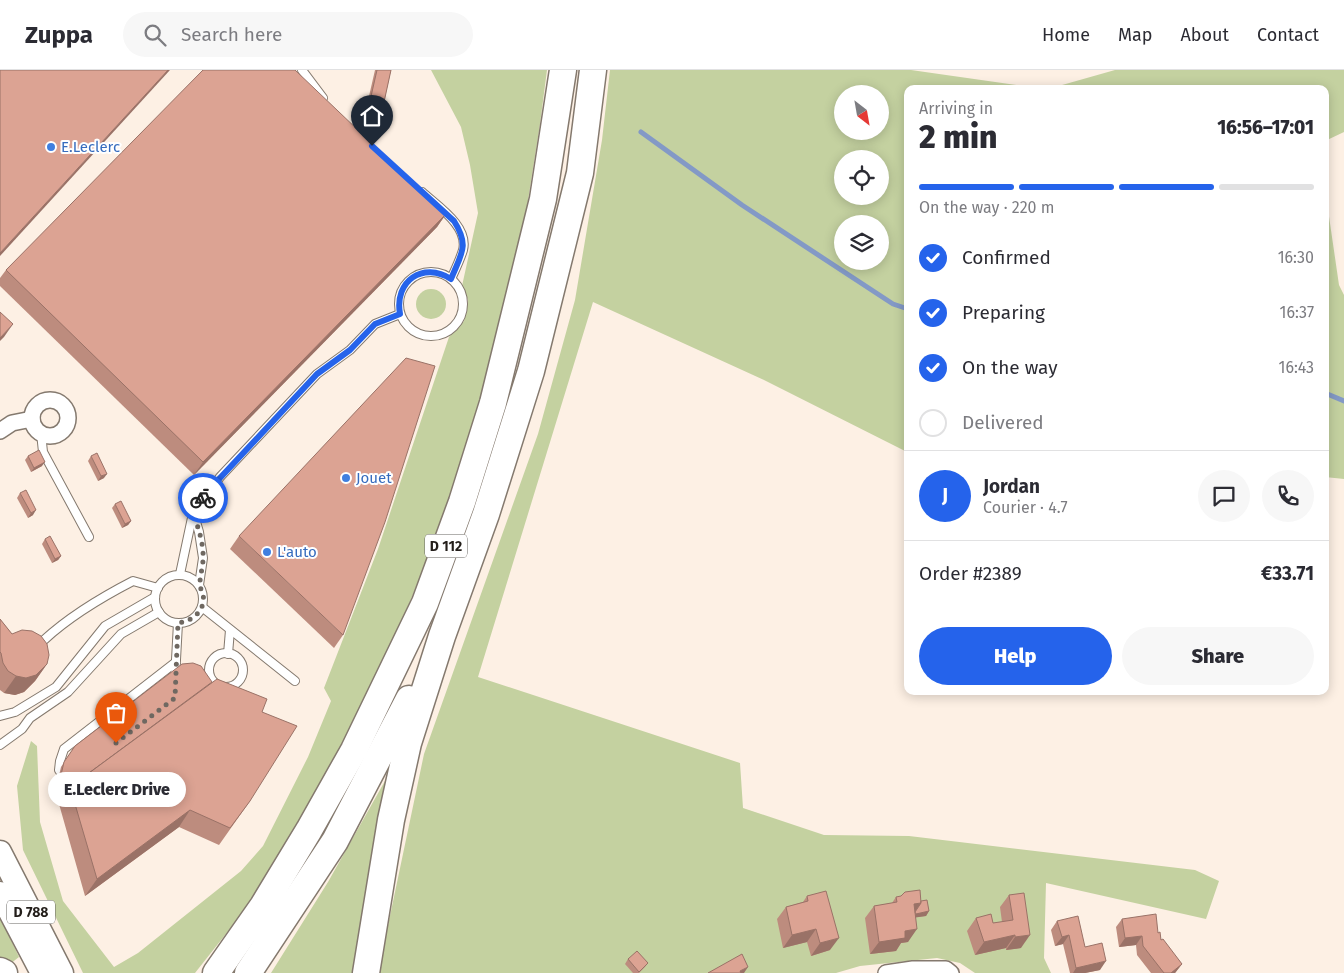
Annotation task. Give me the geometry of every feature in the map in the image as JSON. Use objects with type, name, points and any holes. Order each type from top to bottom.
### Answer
[{"type":"highway","name":"D 112","points":[[216,973],[263,906],[354,750],[425,603],[462,502],[493,403],[544,200],[563,70]]},
{"type":"highway","name":"D 112","points":[[248,973],[336,840],[442,636],[486,514],[531,371],[580,173],[593,70]]},
{"type":"highway","points":[[366,973],[392,820],[408,742],[442,636]]},
{"type":"highway","points":[[0,971],[4,973]]},
{"type":"main road","name":"D 788","points":[[0,852],[62,973]]},
{"type":"main road","name":"D 788","points":[[0,893],[42,973]]},
{"type":"street","points":[[45,401],[56,401],[65,408],[68,420],[63,430],[53,436],[41,433],[36,430],[32,419],[36,408],[45,401]]},
{"type":"street","points":[[0,431],[12,423],[32,419]]},
{"type":"street","points":[[886,973],[914,969],[946,969],[951,973]]},
{"type":"lane","points":[[302,70],[331,108]]},
{"type":"lane","points":[[418,188],[454,221],[462,233],[464,248],[451,279]]},
{"type":"lane","points":[[426,272],[444,274],[451,279],[458,286],[462,294],[462,312],[458,321],[445,333],[436,336],[418,334],[410,329],[400,314],[398,304],[403,287],[409,280],[426,272]]},
{"type":"lane","points":[[180,574],[193,513],[220,478],[317,374],[350,350],[375,324],[400,314]]},
{"type":"lane","points":[[41,433],[43,452],[89,537]]},
{"type":"lane","points":[[193,513],[199,532],[203,558],[199,585]]},
{"type":"lane","points":[[180,574],[194,580],[199,585],[203,592],[202,607],[192,619],[178,623],[171,621],[159,612],[155,597],[158,588],[166,578],[180,574]]},
{"type":"lane","points":[[44,640],[58,627],[110,593],[133,581],[158,588]]},
{"type":"lane","points":[[0,716],[14,712],[56,688],[105,626],[155,597]]},
{"type":"lane","points":[[202,607],[295,681]]},
{"type":"lane","points":[[0,745],[22,729],[30,718],[68,692],[121,634],[159,612]]},
{"type":"lane","points":[[175,689],[178,623]]},
{"type":"lane","points":[[228,654],[230,630]]},
{"type":"lane","points":[[228,654],[234,655],[243,668],[240,679],[232,686],[226,687],[209,681],[213,660],[218,656],[228,654]]},
{"type":"lane","points":[[79,772],[71,778],[64,776],[59,770],[64,749],[176,662]]},
{"type":"green space","points":[[431,70],[547,70],[524,226],[479,410],[446,514],[409,604],[359,714],[273,869],[240,916],[195,973],[83,973],[23,850],[17,786],[31,741],[37,746],[40,822],[63,901],[114,967],[138,953],[241,871],[263,846],[308,757],[331,701],[324,688],[378,549],[449,337],[464,321],[468,300],[462,286],[478,213],[461,127]]},
{"type":"green space","points":[[610,70],[911,70],[1017,85],[904,85],[904,450],[764,380],[593,302],[478,677],[740,763],[743,808],[824,835],[909,836],[1195,870],[1219,881],[1206,919],[1046,883],[1044,958],[1051,973],[975,973],[960,963],[937,958],[860,966],[836,973],[378,973],[424,754],[538,434],[575,300],[602,140]]},
{"type":"green space","points":[[1115,70],[1344,70],[1344,132],[1329,139],[1329,85],[1062,85]]},
{"type":"green space","points":[[1329,216],[1339,285],[1344,295],[1344,479],[1329,477]]},
{"type":"green space","points":[[431,289],[442,293],[446,304],[442,315],[431,319],[420,315],[416,304],[420,293]]},
{"type":"green space","points":[[390,772],[358,973],[271,973],[328,882]]},
{"type":"green space","points":[[0,916],[19,957],[10,964],[0,961]]},
{"type":"building","name":"E.Leclerc","points":[[0,70],[168,70],[0,253]]},
{"type":"building","points":[[203,70],[295,70],[446,214],[203,462],[6,270]]},
{"type":"building","points":[[377,70],[391,70],[379,125],[367,114]]},
{"type":"building","points":[[0,312],[13,324],[0,338]]},
{"type":"building","points":[[406,358],[435,366],[385,522],[343,635],[239,536]]},
{"type":"building","points":[[39,450],[45,462],[34,468],[28,456]]},
{"type":"building","points":[[97,453],[107,474],[101,476],[91,456]]},
{"type":"building","points":[[26,490],[36,510],[31,513],[20,493]]},
{"type":"building","points":[[121,501],[131,521],[125,524],[115,504]]},
{"type":"building","points":[[50,536],[61,556],[55,559],[45,539]]},
{"type":"building","points":[[0,619],[12,634],[22,630],[32,631],[41,636],[47,644],[49,655],[47,664],[36,675],[26,678],[16,676],[8,671],[3,663],[0,652]]},
{"type":"building","points":[[193,663],[201,666],[212,682],[70,787],[62,800],[61,775],[64,762],[75,746],[182,664]]},
{"type":"building","points":[[217,679],[267,699],[262,712],[297,726],[250,801],[230,828],[190,810],[97,879],[70,787]]},
{"type":"building","points":[[920,890],[921,903],[914,904],[917,929],[905,931],[905,938],[879,942],[874,906],[897,902],[896,897],[901,896],[905,892]]},
{"type":"building","points":[[826,891],[839,938],[820,943],[816,929],[792,935],[786,907],[808,901],[807,896]]},
{"type":"building","points":[[1024,893],[1030,935],[1015,937],[1015,935],[984,942],[976,918],[991,914],[993,923],[1013,920],[1009,895]]},
{"type":"building","points":[[927,900],[929,911],[916,914],[915,912],[921,901]]},
{"type":"building","points":[[1156,914],[1158,933],[1160,932],[1161,940],[1163,939],[1182,964],[1171,973],[1164,973],[1143,946],[1142,936],[1125,938],[1122,919]]},
{"type":"building","points":[[1078,916],[1085,947],[1102,943],[1106,961],[1076,968],[1069,935],[1062,937],[1057,921]]},
{"type":"building","points":[[637,951],[648,963],[639,972],[628,959]]},
{"type":"building","points":[[742,954],[748,967],[740,971],[741,973],[708,973]]},
{"type":"waterway","points":[[641,132],[742,205],[893,304],[904,308]]},
{"type":"waterway","points":[[1329,395],[1344,401]]},
{"type":"way so far","points":[[116,743],[175,698],[178,623],[186,622],[198,614],[203,600],[203,592],[199,585],[203,558],[199,532],[193,513],[203,498]]},
{"type":"place","name":"E.Leclerc","points":[[51,147]]},
{"type":"place","name":"Jouet","points":[[346,478]]},
{"type":"place","name":"L'auto","points":[[267,552]]},
{"type":"place","name":"E.Leclerc Drive","points":[[116,743]]},
{"type":"route","points":[[203,498],[317,374],[350,350],[375,324],[400,314],[398,304],[400,296],[403,287],[409,280],[426,272],[444,274],[451,279],[464,248],[462,233],[454,221],[372,146]]}]
